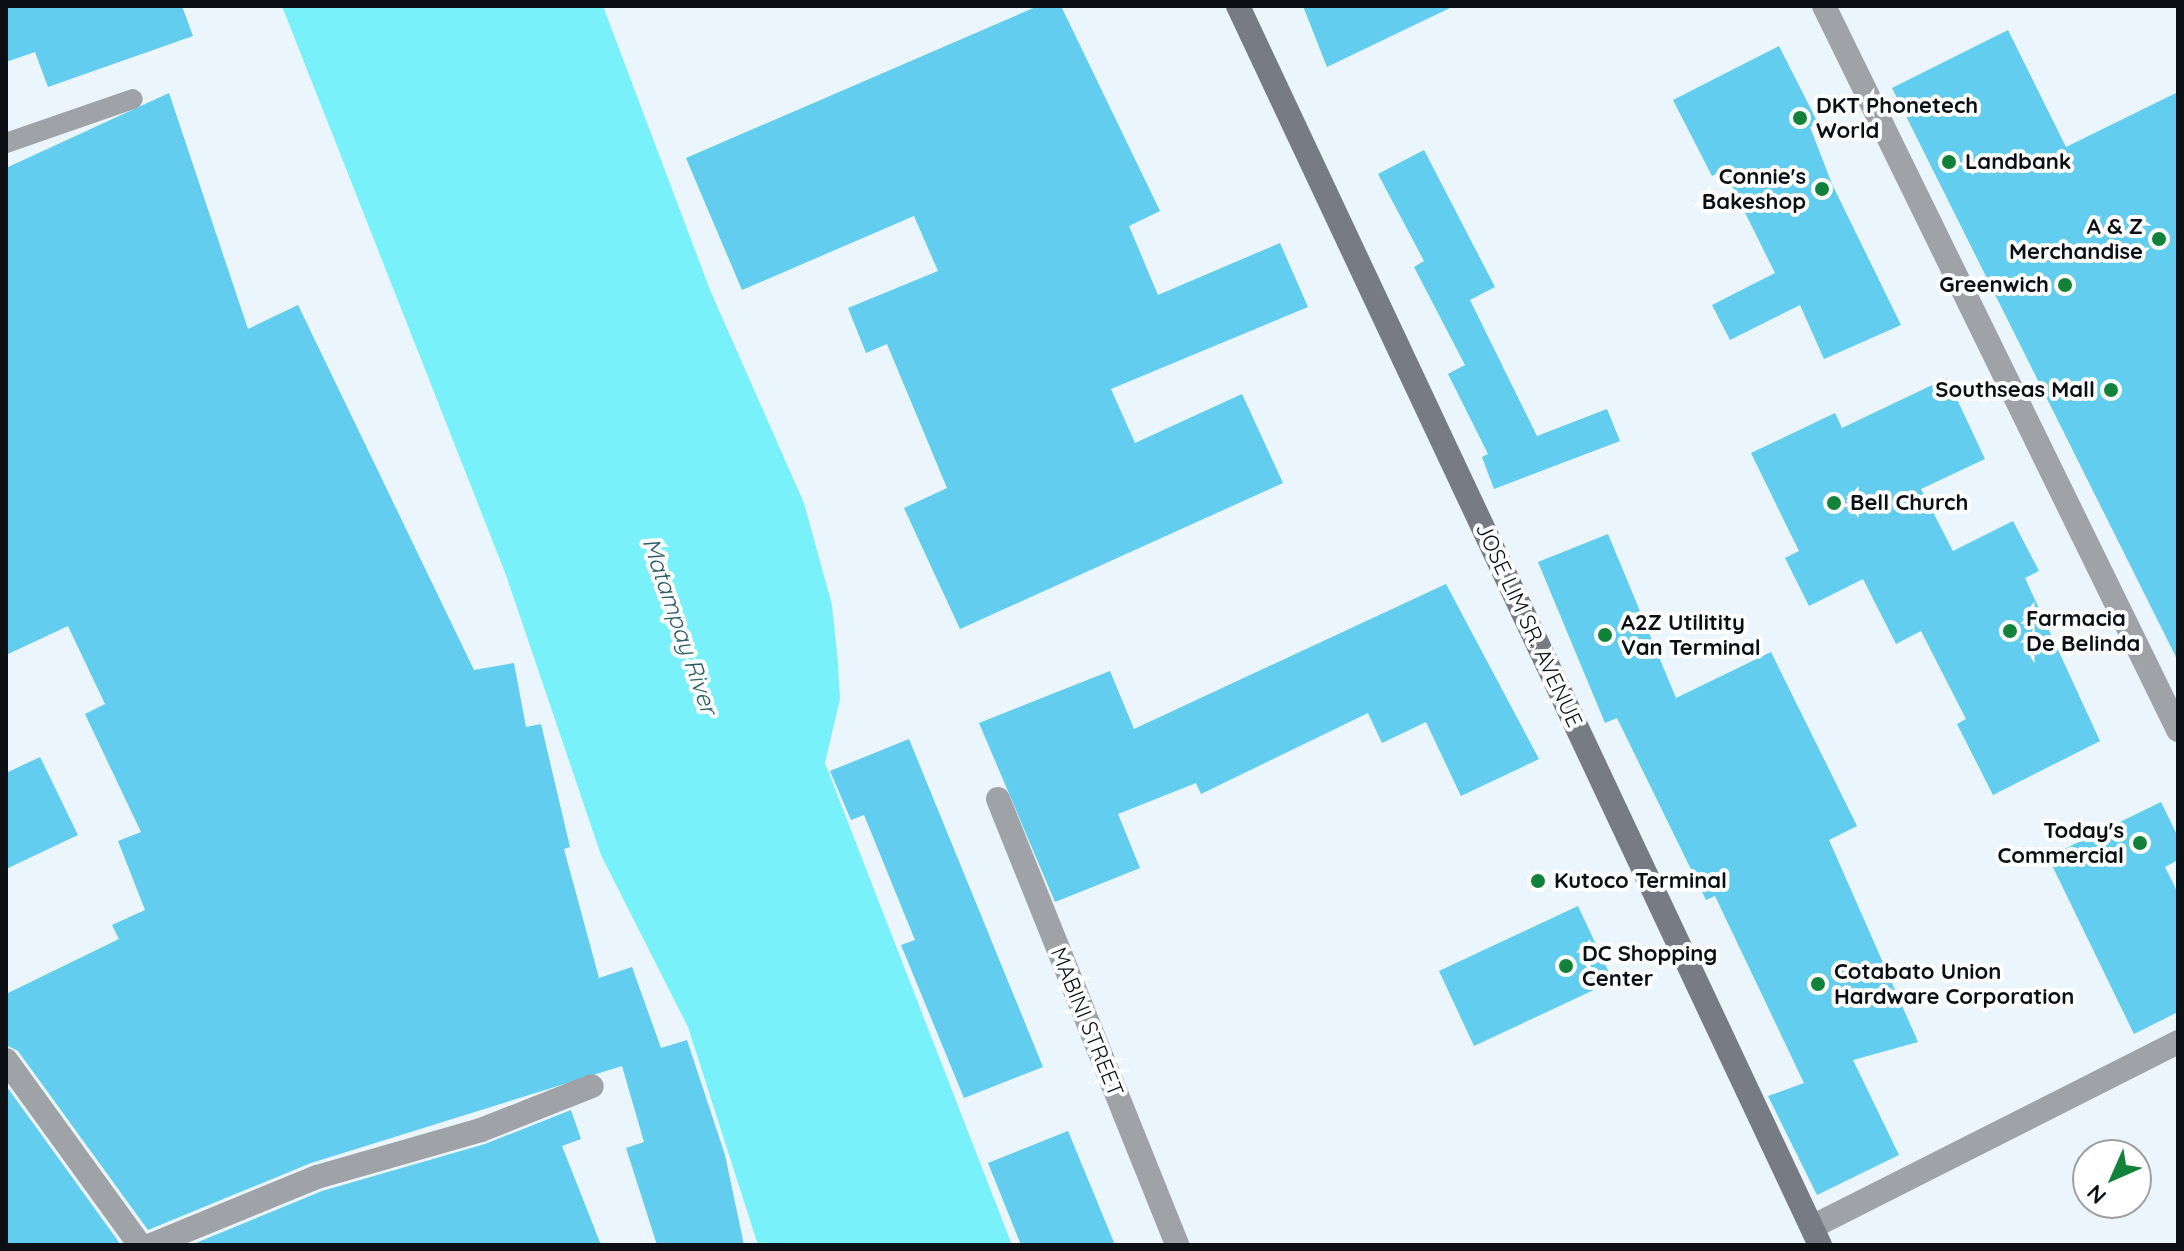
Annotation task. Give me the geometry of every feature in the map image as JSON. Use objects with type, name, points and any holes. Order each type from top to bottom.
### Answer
[{"type":"main road","name":"JOSE LIM SR. AVENUE","points":[[1238,6],[1816,1236]]},
{"type":"street","points":[[1824,6],[2178,730]]},
{"type":"street","name":"MABINI STREET","points":[[998,799],[1177,1245]]},
{"type":"street","points":[[1816,1236],[2178,1042]]},
{"type":"street","points":[[6,1060],[140,1245]]},
{"type":"street","points":[[151,1245],[317,1177],[481,1130],[592,1086]]},
{"type":"lane","points":[[6,143],[133,99]]},
{"type":"water","name":"Matampay River","points":[[282,6],[603,6],[710,290],[804,503],[832,605],[838,663],[840,699],[825,763],[1012,1245],[758,1245],[688,1027],[601,855],[506,575]]},
{"type":"building","points":[[6,6],[182,6],[193,36],[48,87],[35,52],[6,62]]},
{"type":"building","points":[[1038,6],[1061,6],[1160,211],[1129,226],[1158,295],[1280,243],[1308,307],[1111,389],[1135,443],[1242,394],[1283,483],[960,629],[904,508],[947,488],[887,344],[866,353],[848,308],[938,271],[914,216],[742,290],[686,158]]},
{"type":"building","points":[[1303,6],[1454,6],[1327,67]]},
{"type":"building","name":"Southseas Mall","points":[[2008,30],[2066,147],[2178,92],[2178,661],[1892,88]]},
{"type":"building","points":[[1779,46],[1818,123],[1810,127],[1832,184],[1901,325],[1824,359],[1800,305],[1730,340],[1712,305],[1775,273],[1724,170],[1712,176],[1673,100]]},
{"type":"building","points":[[169,93],[248,329],[298,305],[474,670],[514,663],[526,727],[541,724],[570,847],[564,849],[599,978],[632,967],[661,1048],[687,1040],[725,1155],[744,1245],[657,1245],[626,1148],[644,1142],[622,1066],[311,1163],[148,1230],[18,1051],[6,1045],[6,994],[119,939],[112,925],[145,910],[118,841],[141,832],[85,714],[105,704],[68,626],[6,655],[6,168]]},
{"type":"building","points":[[1424,150],[1495,287],[1470,300],[1537,436],[1607,409],[1620,441],[1494,489],[1482,457],[1488,454],[1448,374],[1465,365],[1414,267],[1424,261],[1378,174]]},
{"type":"building","points":[[1947,378],[1985,459],[1921,489],[1953,551],[2013,521],[2039,571],[2025,578],[2100,741],[1993,795],[1957,724],[1966,719],[1921,631],[1896,644],[1863,579],[1809,606],[1785,558],[1799,551],[1751,453],[1835,413],[1842,428]]},
{"type":"building","points":[[1608,534],[1676,698],[1771,652],[1857,826],[1829,840],[1918,1042],[1853,1060],[1899,1155],[1817,1195],[1768,1096],[1804,1083],[1715,896],[1706,900],[1617,718],[1605,723],[1538,562]]},
{"type":"building","points":[[1446,584],[1539,759],[1461,796],[1426,722],[1382,743],[1368,713],[1201,794],[1196,783],[1118,814],[1140,868],[1055,902],[979,723],[1110,671],[1134,729]]},
{"type":"building","points":[[909,739],[1043,1067],[964,1098],[901,945],[915,940],[864,815],[851,820],[830,771]]},
{"type":"building","points":[[40,757],[78,835],[6,869],[6,773]]},
{"type":"building","points":[[2161,802],[2178,837],[2178,860],[2165,867],[2178,893],[2178,1012],[2134,1034],[2048,857]]},
{"type":"building","points":[[1578,906],[1613,981],[1474,1046],[1439,971]]},
{"type":"building","points":[[7,1087],[121,1245],[6,1245]]},
{"type":"building","points":[[571,1110],[581,1139],[562,1146],[601,1245],[191,1245],[322,1191],[485,1144]]},
{"type":"building","points":[[1068,1131],[1115,1245],[1021,1245],[988,1163]]},
{"type":"place","name":"DKT Phonetech World","points":[[1800,118]]},
{"type":"place","name":"Landbank","points":[[1949,162]]},
{"type":"place","name":"Connie's Bakeshop","points":[[1822,189]]},
{"type":"place","name":"A & Z Merchandise","points":[[2159,239]]},
{"type":"place","name":"Greenwich","points":[[2065,285]]},
{"type":"place","name":"Southseas Mall","points":[[2111,390]]},
{"type":"place","name":"Bell Church","points":[[1834,503]]},
{"type":"place","name":"Farmacia De Belinda","points":[[2010,631]]},
{"type":"place","name":"A2Z Utilitity Van Terminal","points":[[1605,635]]},
{"type":"place","name":"Today's Commercial","points":[[2140,843]]},
{"type":"place","name":"Kutoco Terminal","points":[[1538,881]]},
{"type":"place","name":"DC Shopping Center","points":[[1566,966]]},
{"type":"place","name":"Cotabato Union Hardware Corporation","points":[[1818,984]]}]
